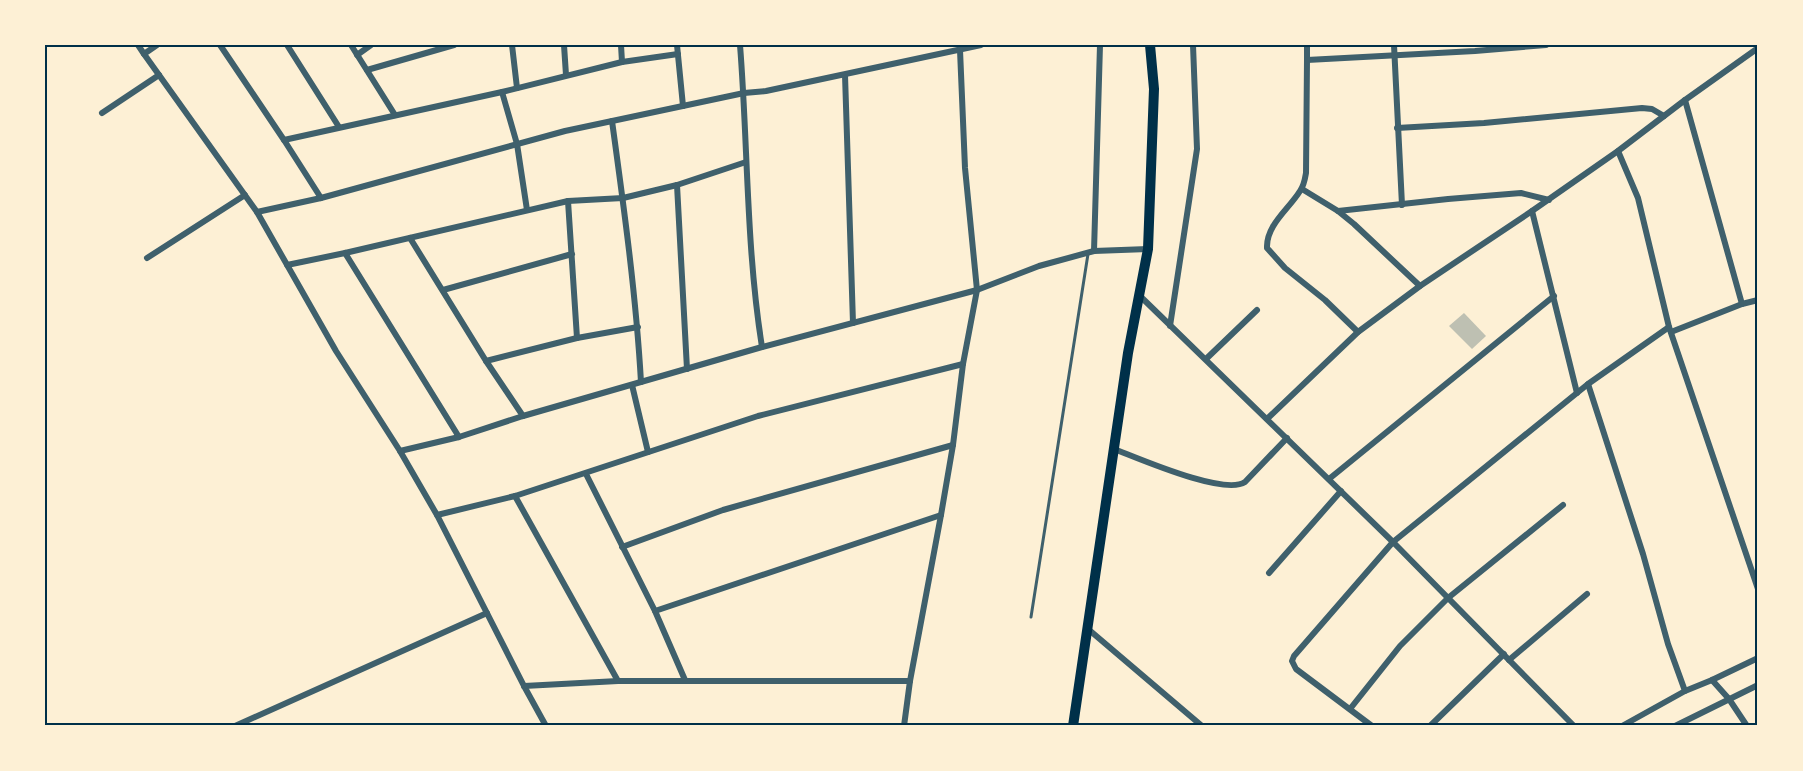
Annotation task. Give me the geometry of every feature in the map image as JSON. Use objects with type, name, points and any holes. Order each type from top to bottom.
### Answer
[{"type":"highway","points":[[1074,726],[1128,352],[1148,249],[1154,89],[1150,45]]},
{"type":"street","points":[[138,45],[256,212],[336,351],[400,451],[546,726]]},
{"type":"street","points":[[144,54],[157,45]]},
{"type":"street","points":[[220,45],[321,198]]},
{"type":"street","points":[[287,45],[339,126]]},
{"type":"street","points":[[351,45],[395,115]]},
{"type":"street","points":[[357,55],[371,45]]},
{"type":"street","points":[[367,70],[454,45]]},
{"type":"street","points":[[512,45],[517,88]]},
{"type":"street","points":[[564,45],[566,75]]},
{"type":"street","points":[[621,45],[622,62]]},
{"type":"street","points":[[677,45],[683,106]]},
{"type":"street","points":[[740,45],[757,314],[762,347]]},
{"type":"street","points":[[256,212],[321,198],[565,131],[744,93],[766,91],[845,75],[981,45]]},
{"type":"street","points":[[1091,252],[1100,45]]},
{"type":"street","points":[[1170,326],[1197,149],[1193,45]]},
{"type":"street","points":[[1307,45],[1306,173],[1302,189],[1276,222],[1267,242],[1267,248],[1285,268],[1325,300],[1358,332]]},
{"type":"street","points":[[1394,45],[1402,205]]},
{"type":"street","points":[[1307,60],[1546,45]]},
{"type":"street","points":[[1268,418],[1358,332],[1420,286],[1618,151],[1758,48]]},
{"type":"street","points":[[903,726],[953,445],[963,364],[977,290],[965,168],[960,50]]},
{"type":"street","points":[[284,140],[339,126],[502,92],[622,62],[678,54]]},
{"type":"street","points":[[102,113],[159,75]]},
{"type":"street","points":[[845,75],[853,323]]},
{"type":"street","points":[[502,92],[517,144],[527,210]]},
{"type":"street","points":[[1685,100],[1742,304]]},
{"type":"street","points":[[1397,128],[1484,123],[1642,108],[1652,109],[1664,116]]},
{"type":"street","points":[[612,121],[638,327],[640,382]]},
{"type":"street","points":[[1618,151],[1638,198],[1670,329],[1758,589]]},
{"type":"street","points":[[286,265],[568,201],[623,198],[677,185],[746,162]]},
{"type":"street","points":[[677,185],[687,369]]},
{"type":"street","points":[[1302,189],[1338,211],[1354,224],[1420,286]]},
{"type":"street","points":[[1338,211],[1521,193],[1548,200]]},
{"type":"street","points":[[147,258],[245,195]]},
{"type":"street","points":[[568,201],[577,339]]},
{"type":"street","points":[[1532,211],[1577,393]]},
{"type":"street","points":[[410,238],[486,361],[524,416]]},
{"type":"street","points":[[400,451],[459,437],[762,347],[977,290],[1039,266],[1091,252],[1148,249]]},
{"type":"street","points":[[345,253],[459,437]]},
{"type":"street","points":[[442,290],[572,254]]},
{"type":"street","points":[[1139,296],[1268,418],[1574,726]]},
{"type":"street","points":[[1329,479],[1554,296]]},
{"type":"street","points":[[1372,726],[1296,669],[1292,661],[1393,542],[1588,384],[1670,329],[1758,300]]},
{"type":"street","points":[[1206,360],[1257,310]]},
{"type":"street","points":[[486,361],[638,327]]},
{"type":"street","points":[[436,515],[515,496],[758,416],[963,364]]},
{"type":"street","points":[[1588,384],[1643,554],[1668,644],[1685,691]]},
{"type":"street","points":[[632,385],[648,453]]},
{"type":"street","points":[[1114,449],[1195,479],[1232,485],[1245,482],[1287,438]]},
{"type":"street","points":[[622,547],[723,510],[953,445]]},
{"type":"street","points":[[586,474],[654,611],[685,680]]},
{"type":"street","points":[[1269,573],[1341,491]]},
{"type":"street","points":[[515,496],[618,681]]},
{"type":"street","points":[[1350,709],[1400,646],[1448,598],[1563,505]]},
{"type":"street","points":[[654,611],[941,515]]},
{"type":"street","points":[[1430,726],[1506,657],[1587,594]]},
{"type":"street","points":[[235,726],[487,613]]},
{"type":"street","points":[[1088,629],[1202,726]]},
{"type":"street","points":[[1622,726],[1685,691],[1758,658]]},
{"type":"street","points":[[524,686],[685,680],[910,681]]},
{"type":"street","points":[[1712,680],[1729,699],[1747,726]]},
{"type":"street","points":[[1675,726],[1758,685]]},
{"type":"lane","points":[[1031,617],[1091,252]]},
{"type":"building","points":[[1464,313],[1486,336],[1472,349],[1449,326]]}]
